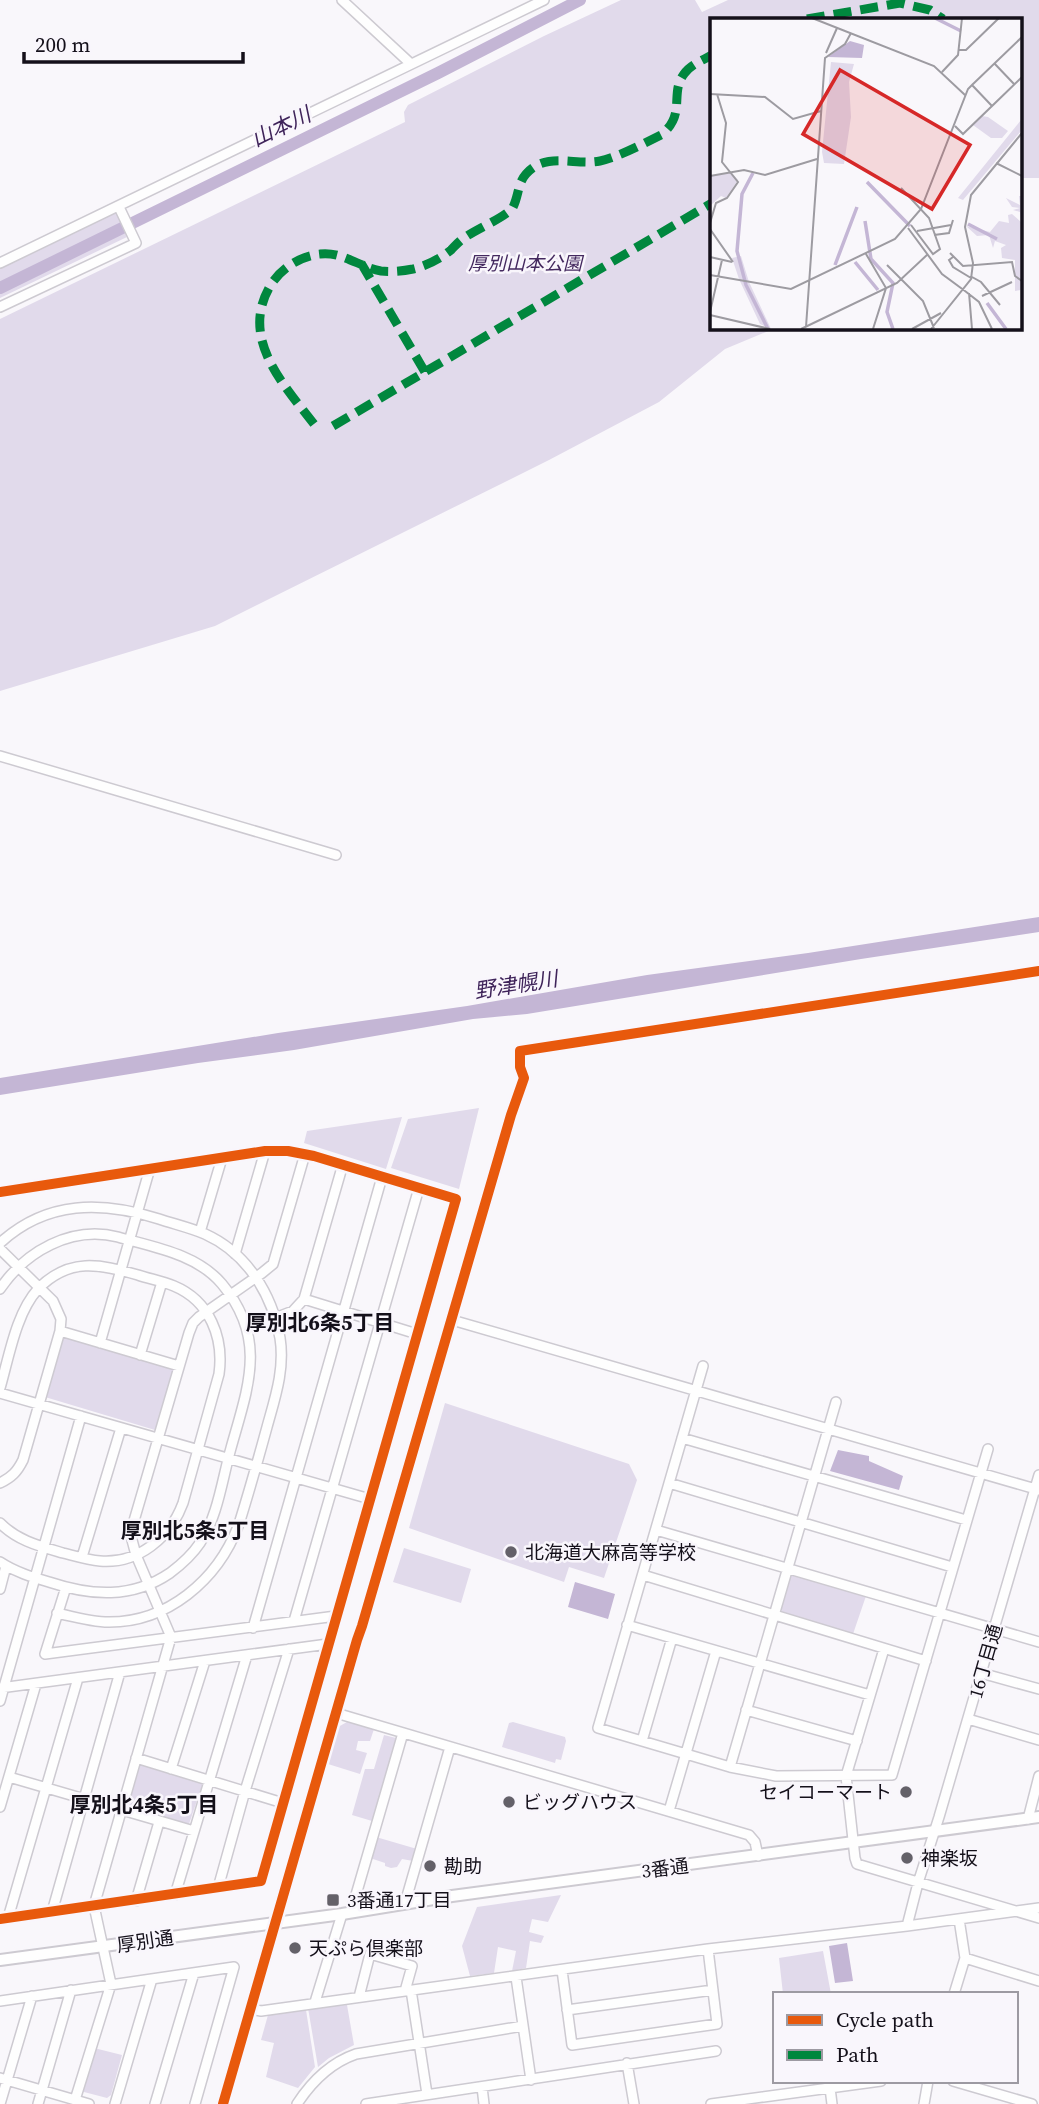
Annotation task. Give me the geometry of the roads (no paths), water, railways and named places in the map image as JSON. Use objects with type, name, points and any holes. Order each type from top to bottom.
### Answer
[{"type":"main road","name":"3番通","points":[[290,1921],[1033,1818]]},
{"type":"main road","name":"厚別通","points":[[1,1963],[290,1921]]},
{"type":"street","points":[[342,0],[411,64]]},
{"type":"street","points":[[0,264],[544,0]]},
{"type":"street","points":[[0,307],[134,240],[119,207]]},
{"type":"street","points":[[0,756],[336,855]]},
{"type":"street","points":[[235,1254],[265,1151]]},
{"type":"street","points":[[0,1192],[265,1151],[288,1151],[343,1164],[456,1199],[261,1881],[4,1919],[78,1678]]},
{"type":"street","points":[[75,2100],[111,1984],[94,1906],[172,1637],[136,1555],[131,1531],[193,1323],[273,1264],[305,1154]]},
{"type":"street","points":[[200,1232],[222,1158]]},
{"type":"street","points":[[275,1318],[293,1311],[304,1299],[343,1164]]},
{"type":"street","points":[[100,1343],[150,1168]]},
{"type":"street","points":[[253,1628],[383,1177]]},
{"type":"street","points":[[294,1621],[419,1188]]},
{"type":"street","points":[[0,1243],[29,1222],[61,1210],[97,1206],[138,1212],[200,1232],[235,1254],[256,1277],[275,1318],[281,1349],[280,1374],[256,1468],[236,1532],[220,1563],[194,1590],[176,1603],[137,1618],[106,1622],[57,1613]]},
{"type":"street","points":[[0,1289],[17,1266],[46,1246],[75,1236],[110,1235],[184,1256],[215,1277],[230,1295],[245,1321],[252,1352],[250,1379],[214,1513],[201,1541],[183,1563],[149,1585],[119,1593],[86,1592],[34,1577],[3,1564],[0,1589]]},
{"type":"street","points":[[0,1249],[39,1288],[57,1309],[61,1319],[60,1331],[18,1470],[11,1478],[0,1483]]},
{"type":"street","points":[[0,1523],[21,1540],[82,1557],[111,1561],[136,1555],[151,1547],[168,1532],[183,1503],[198,1450],[221,1363],[217,1331],[206,1312],[191,1296],[174,1286],[100,1265],[78,1267],[58,1274],[30,1298],[21,1316],[0,1391],[39,1404],[159,1438],[198,1450],[228,1459],[256,1468],[370,1499]]},
{"type":"street","points":[[140,1355],[162,1282]]},
{"type":"street","points":[[304,1299],[417,1334]]},
{"type":"street","points":[[452,1320],[1037,1490]]},
{"type":"street","points":[[60,1331],[179,1366]]},
{"type":"street","points":[[703,1366],[598,1728],[685,1754],[776,1776],[892,1775],[988,1449]]},
{"type":"street","points":[[730,1767],[836,1402]]},
{"type":"street","points":[[0,1701],[81,1416]]},
{"type":"street","points":[[82,1557],[121,1428]]},
{"type":"street","points":[[682,1438],[966,1520]]},
{"type":"street","name":"16丁目通","points":[[907,1926],[993,1628],[1037,1490],[1039,1475]]},
{"type":"street","points":[[669,1483],[952,1567]]},
{"type":"street","points":[[656,1530],[1039,1642]]},
{"type":"street","points":[[643,1575],[926,1661]]},
{"type":"street","points":[[66,1587],[45,1654],[336,1616]]},
{"type":"street","points":[[628,1625],[870,1695]]},
{"type":"street","points":[[223,2104],[362,1626]]},
{"type":"street","points":[[642,1741],[672,1638]]},
{"type":"street","points":[[2,1688],[328,1644]]},
{"type":"street","points":[[218,1888],[289,1649]]},
{"type":"street","points":[[884,1649],[846,1776],[857,1864],[1039,1918]]},
{"type":"street","points":[[669,1811],[716,1651]]},
{"type":"street","points":[[175,1895],[247,1655]]},
{"type":"street","points":[[171,1769],[205,1661]]},
{"type":"street","points":[[52,1912],[120,1672]]},
{"type":"street","points":[[981,1673],[1039,1689]]},
{"type":"street","points":[[0,1807],[36,1684]]},
{"type":"street","points":[[746,1710],[857,1741]]},
{"type":"street","points":[[336,1713],[750,1835],[755,1842],[758,1856]]},
{"type":"street","points":[[968,1719],[1039,1740]]},
{"type":"street","points":[[315,2002],[403,1733]]},
{"type":"street","points":[[405,1903],[450,1747]]},
{"type":"street","points":[[136,1758],[283,1802]]},
{"type":"street","points":[[1033,1818],[1039,1776]]},
{"type":"street","points":[[9,1777],[194,1831]]},
{"type":"street","points":[[136,1901],[159,1822]]},
{"type":"street","points":[[251,2008],[261,2011],[1039,1908]]},
{"type":"street","points":[[955,1992],[965,1958],[959,1919]]},
{"type":"street","points":[[562,1970],[572,2045],[717,2024],[708,1950]]},
{"type":"street","points":[[359,1997],[370,1954],[412,1966],[408,1990],[427,2094]]},
{"type":"street","points":[[965,1958],[1039,1981]]},
{"type":"street","points":[[0,2001],[234,1967],[195,2104]]},
{"type":"street","points":[[155,2104],[194,1973]]},
{"type":"street","points":[[516,1977],[531,2080]]},
{"type":"street","points":[[115,2104],[152,1979]]},
{"type":"street","points":[[38,2104],[71,1990]]},
{"type":"street","points":[[567,2010],[713,1990]]},
{"type":"street","points":[[0,2104],[4,2079],[32,1996]]},
{"type":"street","points":[[297,2104],[319,2076],[344,2058],[523,2026]]},
{"type":"street","points":[[366,2104],[716,2051]]},
{"type":"street","points":[[627,2063],[634,2104]]},
{"type":"street","points":[[4,2079],[89,2104]]},
{"type":"street","points":[[710,2104],[866,2083]]},
{"type":"street","points":[[924,2104],[928,2083]]},
{"type":"street","points":[[960,2083],[1027,2103]]},
{"type":"street","points":[[482,2087],[484,2104]]},
{"type":"street","points":[[830,2088],[832,2104]]},
{"type":"waterway","name":"山本川","points":[[0,288],[438,73],[580,0]]},
{"type":"place","name":"北海道大麻高等学校","points":[[511,1552]]},
{"type":"place","name":"セイコーマート","points":[[906,1792]]},
{"type":"place","name":"ビッグハウス","points":[[509,1802]]},
{"type":"place","name":"神楽坂","points":[[907,1858]]},
{"type":"place","name":"勘助","points":[[430,1866]]},
{"type":"place","name":"3番通17丁目","points":[[333,1900]]},
{"type":"place","name":"天ぷら倶楽部","points":[[295,1948]]},
{"type":"district","name":"厚別北6条5丁目","points":[[320,1323]]},
{"type":"district","name":"厚別北5条5丁目","points":[[195,1531]]},
{"type":"district","name":"厚別北4条5丁目","points":[[144,1805]]},
{"type":"park label","name":"厚別山本公園","points":[[525,263]]},
{"type":"water label","name":"野津幌川","points":[[516,985]]}]
